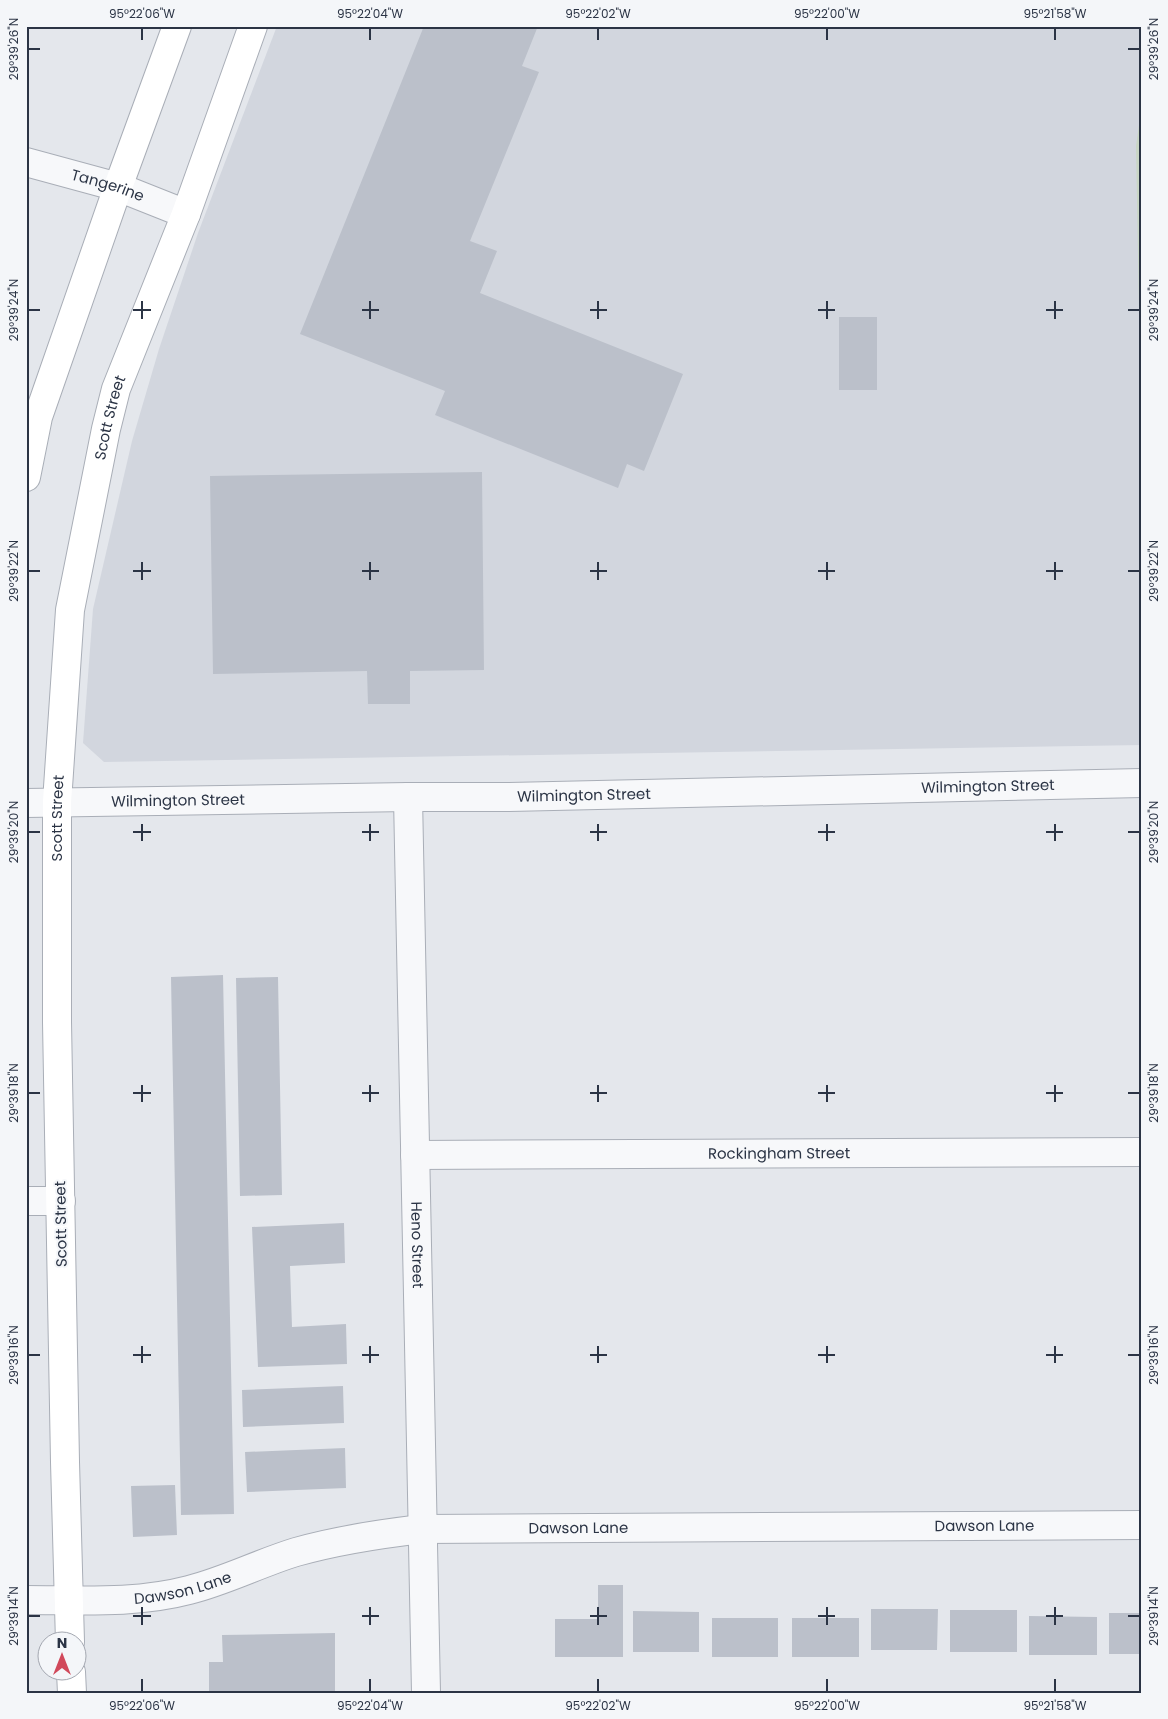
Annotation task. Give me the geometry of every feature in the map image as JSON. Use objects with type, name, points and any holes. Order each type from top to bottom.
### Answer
[{"type":"main road","points":[[26,477],[38,417],[118,187],[177,26]]},
{"type":"main road","name":"Scott Street","points":[[70,1632],[57,1022],[57,802],[70,610],[106,429],[116,389],[186,214],[253,26]]},
{"type":"street","name":"Tangerine","points":[[26,162],[118,187],[186,214]]},
{"type":"street","name":"Wilmington Street","points":[[26,803],[509,797],[1142,783]]},
{"type":"street","name":"Heno Street","points":[[408,797],[426,1693]]},
{"type":"street","name":"Rockingham Street","points":[[415,1155],[1142,1152]]},
{"type":"street","points":[[26,1201],[61,1201]]},
{"type":"street","name":"Dawson Lane","points":[[26,1600],[115,1600],[168,1595],[190,1590],[321,1545],[358,1537],[422,1529],[1142,1525]]},
{"type":"shaded area","points":[[277,26],[1142,26],[1142,745],[104,762],[83,743],[93,609],[132,441],[159,349],[198,233]]},
{"type":"green space","points":[[1142,104],[1142,471],[1136,146]]},
{"type":"building","points":[[424,26],[538,26],[522,66],[539,72],[470,241],[497,251],[480,293],[683,374],[644,471],[627,464],[618,488],[435,415],[445,391],[300,334]]},
{"type":"building","points":[[839,317],[877,317],[877,390],[839,390]]},
{"type":"building","points":[[482,472],[484,670],[410,671],[410,704],[368,704],[367,671],[213,674],[210,476]]},
{"type":"building","points":[[223,975],[234,1514],[181,1515],[171,977]]},
{"type":"building","points":[[278,977],[282,1195],[240,1196],[236,978]]},
{"type":"building","points":[[344,1223],[345,1263],[290,1266],[292,1327],[346,1324],[347,1364],[258,1367],[252,1227]]},
{"type":"building","points":[[343,1386],[344,1423],[243,1427],[242,1390]]},
{"type":"building","points":[[345,1448],[346,1488],[247,1492],[245,1452]]},
{"type":"building","points":[[175,1485],[177,1535],[133,1537],[131,1486]]},
{"type":"building","points":[[598,1585],[623,1585],[623,1657],[555,1657],[555,1619],[598,1619]]},
{"type":"building","points":[[871,1609],[938,1609],[937,1650],[871,1650]]},
{"type":"building","points":[[950,1610],[1017,1610],[1017,1652],[950,1652]]},
{"type":"building","points":[[633,1611],[699,1612],[699,1652],[633,1652]]},
{"type":"building","points":[[1109,1613],[1142,1613],[1142,1654],[1109,1654]]},
{"type":"building","points":[[1029,1616],[1097,1617],[1097,1655],[1029,1655]]},
{"type":"building","points":[[712,1618],[778,1618],[778,1657],[712,1657]]},
{"type":"building","points":[[792,1618],[859,1618],[859,1657],[792,1657]]},
{"type":"building","points":[[335,1633],[335,1693],[209,1693],[209,1662],[223,1662],[222,1635]]}]
